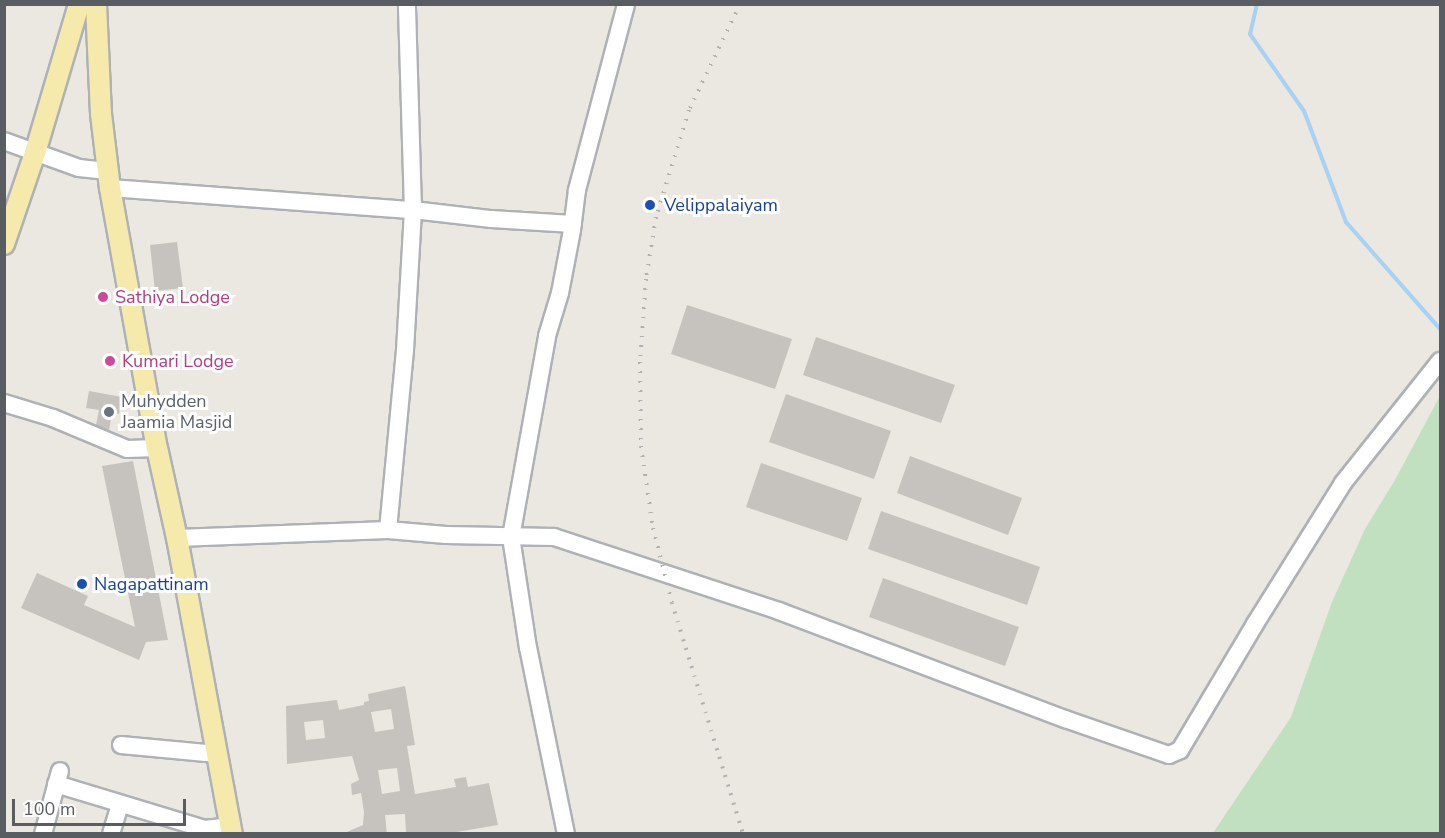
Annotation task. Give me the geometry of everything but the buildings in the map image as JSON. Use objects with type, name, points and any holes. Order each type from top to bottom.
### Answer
[{"type":"main road","points":[[4,244],[35,153],[79,4]]},
{"type":"main road","points":[[96,4],[101,114],[109,179],[157,448],[177,538],[232,830]]},
{"type":"street","points":[[388,531],[405,350],[413,210],[414,144],[407,4]]},
{"type":"street","points":[[566,834],[528,648],[511,537],[547,336],[560,293],[577,190],[626,4]]},
{"type":"street","points":[[4,141],[109,179],[491,219],[573,224]]},
{"type":"street","points":[[177,538],[388,531],[554,537],[695,582],[1165,755],[1180,750],[1343,483],[1440,361]]},
{"type":"street","points":[[4,404],[53,418],[127,449],[157,448]]},
{"type":"street","points":[[120,745],[217,754]]},
{"type":"street","points":[[43,834],[58,777],[177,828],[232,830]]},
{"type":"street","points":[[111,834],[120,805]]},
{"type":"green space","points":[[1440,396],[1440,833],[1213,833],[1291,717],[1332,602],[1365,529],[1395,480]]},
{"type":"waterway","points":[[1257,4],[1250,34],[1304,111],[1346,222],[1440,329]]},
{"type":"railway","points":[[740,4],[689,110],[656,217],[646,279],[640,362],[641,446],[653,528],[672,603],[743,834]]},
{"type":"place","name":"Velippalaiyam","points":[[650,205]]},
{"type":"place","name":"Sathiya Lodge","points":[[103,297]]},
{"type":"place","name":"Kumari Lodge","points":[[110,361]]},
{"type":"place","name":"Muhydden Jaamia Masjid","points":[[109,412]]},
{"type":"place","name":"Nagapattinam","points":[[82,584]]}]
